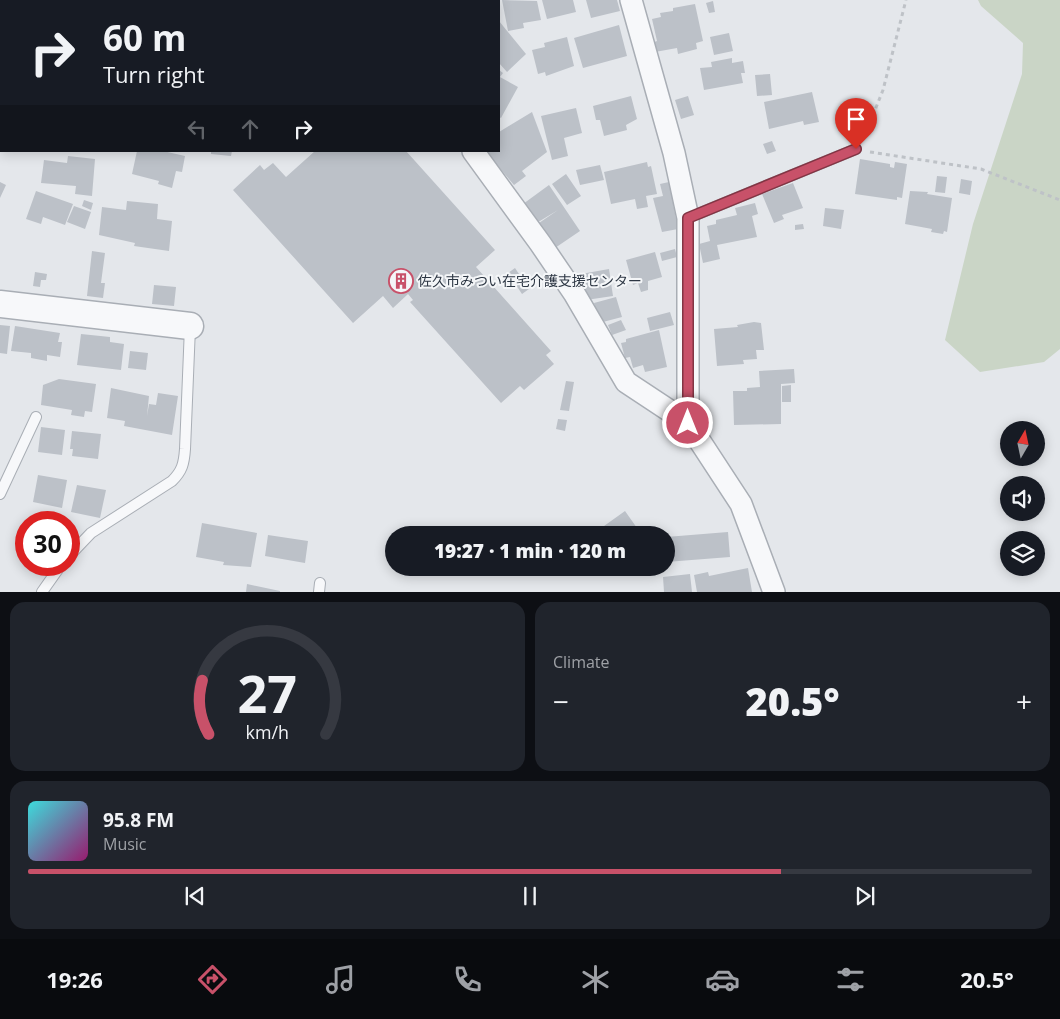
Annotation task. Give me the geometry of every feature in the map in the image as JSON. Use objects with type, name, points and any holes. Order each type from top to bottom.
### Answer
[{"type":"street","points":[[632,0],[674,153],[688,218],[688,423]]},
{"type":"street","points":[[474,152],[569,286],[626,382],[688,423],[741,504],[774,592]]},
{"type":"street","points":[[0,304],[190,326]]},
{"type":"lane","points":[[688,218],[856,149]]},
{"type":"lane","points":[[80,545],[92,533],[172,481],[180,473],[184,464],[185,450],[190,326]]},
{"type":"lane","points":[[0,494],[36,417]]},
{"type":"lane","points":[[42,592],[53,576]]},
{"type":"path","points":[[906,0],[883,90],[871,124],[856,149],[981,168],[1060,200]]},
{"type":"green space","points":[[978,0],[1060,0],[1060,349],[1044,362],[980,372],[945,340],[973,224],[1022,74],[1023,43],[981,6]]},
{"type":"building","points":[[502,0],[537,1],[541,20],[523,23],[524,28],[508,31]]},
{"type":"building","points":[[542,0],[573,0],[576,12],[547,19]]},
{"type":"building","points":[[586,0],[617,0],[620,11],[591,18]]},
{"type":"building","points":[[713,1],[715,12],[709,13],[706,3]]},
{"type":"building","points":[[695,4],[703,41],[696,43],[697,49],[678,54],[677,48],[655,52],[652,43],[657,41],[652,19],[661,17],[660,13],[673,11],[673,8]]},
{"type":"building","points":[[500,22],[526,54],[507,72],[500,64]]},
{"type":"building","points":[[619,25],[627,56],[583,68],[574,38]]},
{"type":"building","points":[[729,33],[733,51],[714,55],[710,37]]},
{"type":"building","points":[[567,37],[574,66],[546,76],[545,72],[538,74],[532,50],[545,47],[544,43]]},
{"type":"building","points":[[732,58],[732,63],[743,61],[745,73],[741,73],[743,83],[704,90],[700,68],[712,67],[711,62]]},
{"type":"building","points":[[770,74],[772,95],[757,96],[755,75]]},
{"type":"building","points":[[500,77],[518,87],[500,118]]},
{"type":"building","points":[[812,92],[819,122],[804,125],[803,121],[769,129],[764,102]]},
{"type":"building","points":[[631,96],[637,119],[626,125],[627,130],[604,136],[600,120],[596,120],[593,106]]},
{"type":"building","points":[[688,96],[694,115],[681,119],[675,100]]},
{"type":"building","points":[[576,108],[582,133],[564,138],[568,156],[552,160],[541,116]]},
{"type":"building","points":[[532,112],[547,152],[522,171],[526,176],[514,185],[486,152],[500,152],[500,131]]},
{"type":"building","points":[[772,141],[776,151],[767,154],[763,144]]},
{"type":"building","points":[[137,152],[167,152],[185,156],[182,172],[176,171],[172,188],[158,184],[159,181],[132,174]]},
{"type":"building","points":[[211,152],[232,152],[231,156],[211,154]]},
{"type":"building","name":"佐久市みつい在宅介護支援センター","points":[[314,152],[407,152],[495,250],[476,267],[551,351],[546,355],[554,364],[524,390],[520,386],[501,403],[410,302],[413,300],[408,294],[393,308],[383,296],[353,323],[233,190],[260,165],[264,170],[273,163],[286,177]]},
{"type":"building","points":[[68,156],[95,159],[92,196],[75,194],[76,186],[41,183],[44,160],[67,163]]},
{"type":"building","points":[[860,159],[890,164],[890,167],[894,168],[895,162],[907,164],[902,198],[897,197],[897,200],[855,194]]},
{"type":"building","points":[[647,162],[648,167],[651,166],[657,194],[646,196],[648,207],[637,209],[635,199],[611,204],[604,172]]},
{"type":"building","points":[[600,165],[604,180],[580,185],[576,170]]},
{"type":"building","points":[[566,174],[581,196],[567,205],[552,184]]},
{"type":"building","points":[[937,176],[947,177],[945,193],[935,192]]},
{"type":"building","points":[[961,179],[972,181],[970,195],[959,193]]},
{"type":"building","points":[[0,182],[6,185],[0,198]]},
{"type":"building","points":[[669,182],[678,229],[662,232],[653,198],[663,196],[660,184]]},
{"type":"building","points":[[793,183],[803,208],[782,215],[784,219],[774,223],[762,194]]},
{"type":"building","points":[[549,185],[580,231],[555,248],[539,223],[558,210],[535,224],[523,204]]},
{"type":"building","points":[[36,191],[73,204],[65,225],[43,217],[41,224],[26,219]]},
{"type":"building","points":[[910,191],[928,192],[927,194],[952,198],[947,232],[944,231],[943,234],[931,232],[932,229],[905,224]]},
{"type":"building","points":[[84,200],[93,203],[91,210],[82,206]]},
{"type":"building","points":[[127,201],[158,204],[157,219],[172,221],[169,251],[134,246],[135,243],[99,235],[102,207],[126,210]]},
{"type":"building","points":[[755,203],[758,214],[752,216],[757,237],[717,245],[720,259],[703,263],[699,244],[710,241],[707,226],[716,224],[716,220],[737,215],[735,208]]},
{"type":"building","points":[[74,206],[91,212],[85,229],[67,222]]},
{"type":"building","points":[[825,208],[844,210],[841,229],[823,226]]},
{"type":"building","points":[[803,224],[804,229],[795,230],[795,225]]},
{"type":"building","points":[[675,249],[677,257],[662,261],[660,253]]},
{"type":"building","points":[[92,251],[105,253],[101,283],[105,283],[103,298],[87,296]]},
{"type":"building","points":[[655,252],[662,277],[648,281],[648,290],[641,292],[638,283],[633,285],[626,260]]},
{"type":"building","points":[[515,268],[529,289],[522,294],[508,273]]},
{"type":"building","points":[[609,269],[613,296],[586,300],[581,274]]},
{"type":"building","points":[[35,272],[47,274],[46,280],[41,280],[40,287],[33,286]]},
{"type":"building","points":[[154,285],[176,287],[174,306],[152,304]]},
{"type":"building","points":[[616,297],[622,317],[599,323],[594,303]]},
{"type":"building","points":[[670,312],[674,325],[650,331],[647,318]]},
{"type":"building","points":[[621,320],[626,330],[612,335],[608,325]]},
{"type":"building","points":[[754,322],[761,323],[764,350],[756,350],[757,359],[743,360],[744,364],[717,366],[714,329],[738,327],[737,325]]},
{"type":"building","points":[[0,325],[10,326],[7,354],[0,353]]},
{"type":"building","points":[[15,326],[60,333],[58,342],[62,342],[60,357],[47,355],[47,361],[31,358],[31,353],[11,351]]},
{"type":"building","points":[[659,330],[667,367],[645,372],[643,365],[633,368],[630,357],[625,358],[621,343],[626,342],[626,339]]},
{"type":"building","points":[[81,334],[110,337],[110,342],[124,344],[121,370],[77,365]]},
{"type":"building","points":[[130,351],[148,353],[146,370],[128,368]]},
{"type":"building","points":[[794,369],[795,383],[781,384],[781,424],[734,425],[733,391],[747,391],[747,388],[760,387],[759,371]]},
{"type":"building","points":[[59,379],[96,384],[92,412],[85,411],[84,417],[71,415],[72,410],[41,405],[43,385]]},
{"type":"building","points":[[566,381],[574,382],[569,411],[560,410]]},
{"type":"building","points":[[791,385],[791,402],[782,402],[782,386]]},
{"type":"building","points":[[111,388],[149,396],[147,416],[149,404],[156,405],[158,393],[178,396],[172,435],[124,426],[125,421],[107,418]]},
{"type":"building","points":[[558,419],[567,420],[565,431],[556,429]]},
{"type":"building","points":[[41,427],[65,430],[62,455],[38,452]]},
{"type":"building","points":[[72,431],[101,434],[98,459],[72,456],[73,449],[70,449]]},
{"type":"building","points":[[38,475],[67,480],[62,508],[33,502]]},
{"type":"building","points":[[77,485],[106,490],[100,518],[80,514],[80,511],[71,511]]},
{"type":"building","points":[[625,511],[636,526],[604,526]]},
{"type":"building","points":[[202,523],[257,533],[251,567],[223,565],[224,562],[196,557]]},
{"type":"building","points":[[728,532],[730,557],[675,561],[675,536]]},
{"type":"building","points":[[268,535],[308,541],[305,563],[265,556]]},
{"type":"building","points":[[748,568],[752,592],[697,592],[694,575],[708,572],[709,576]]},
{"type":"building","points":[[690,574],[692,592],[664,592],[663,577]]},
{"type":"building","points":[[247,584],[280,591],[280,592],[246,592]]},
{"type":"place","name":"佐久市みつい在宅介護支援センター","points":[[401,281]]},
{"type":"route","points":[[688,423],[688,218],[856,149]]}]
